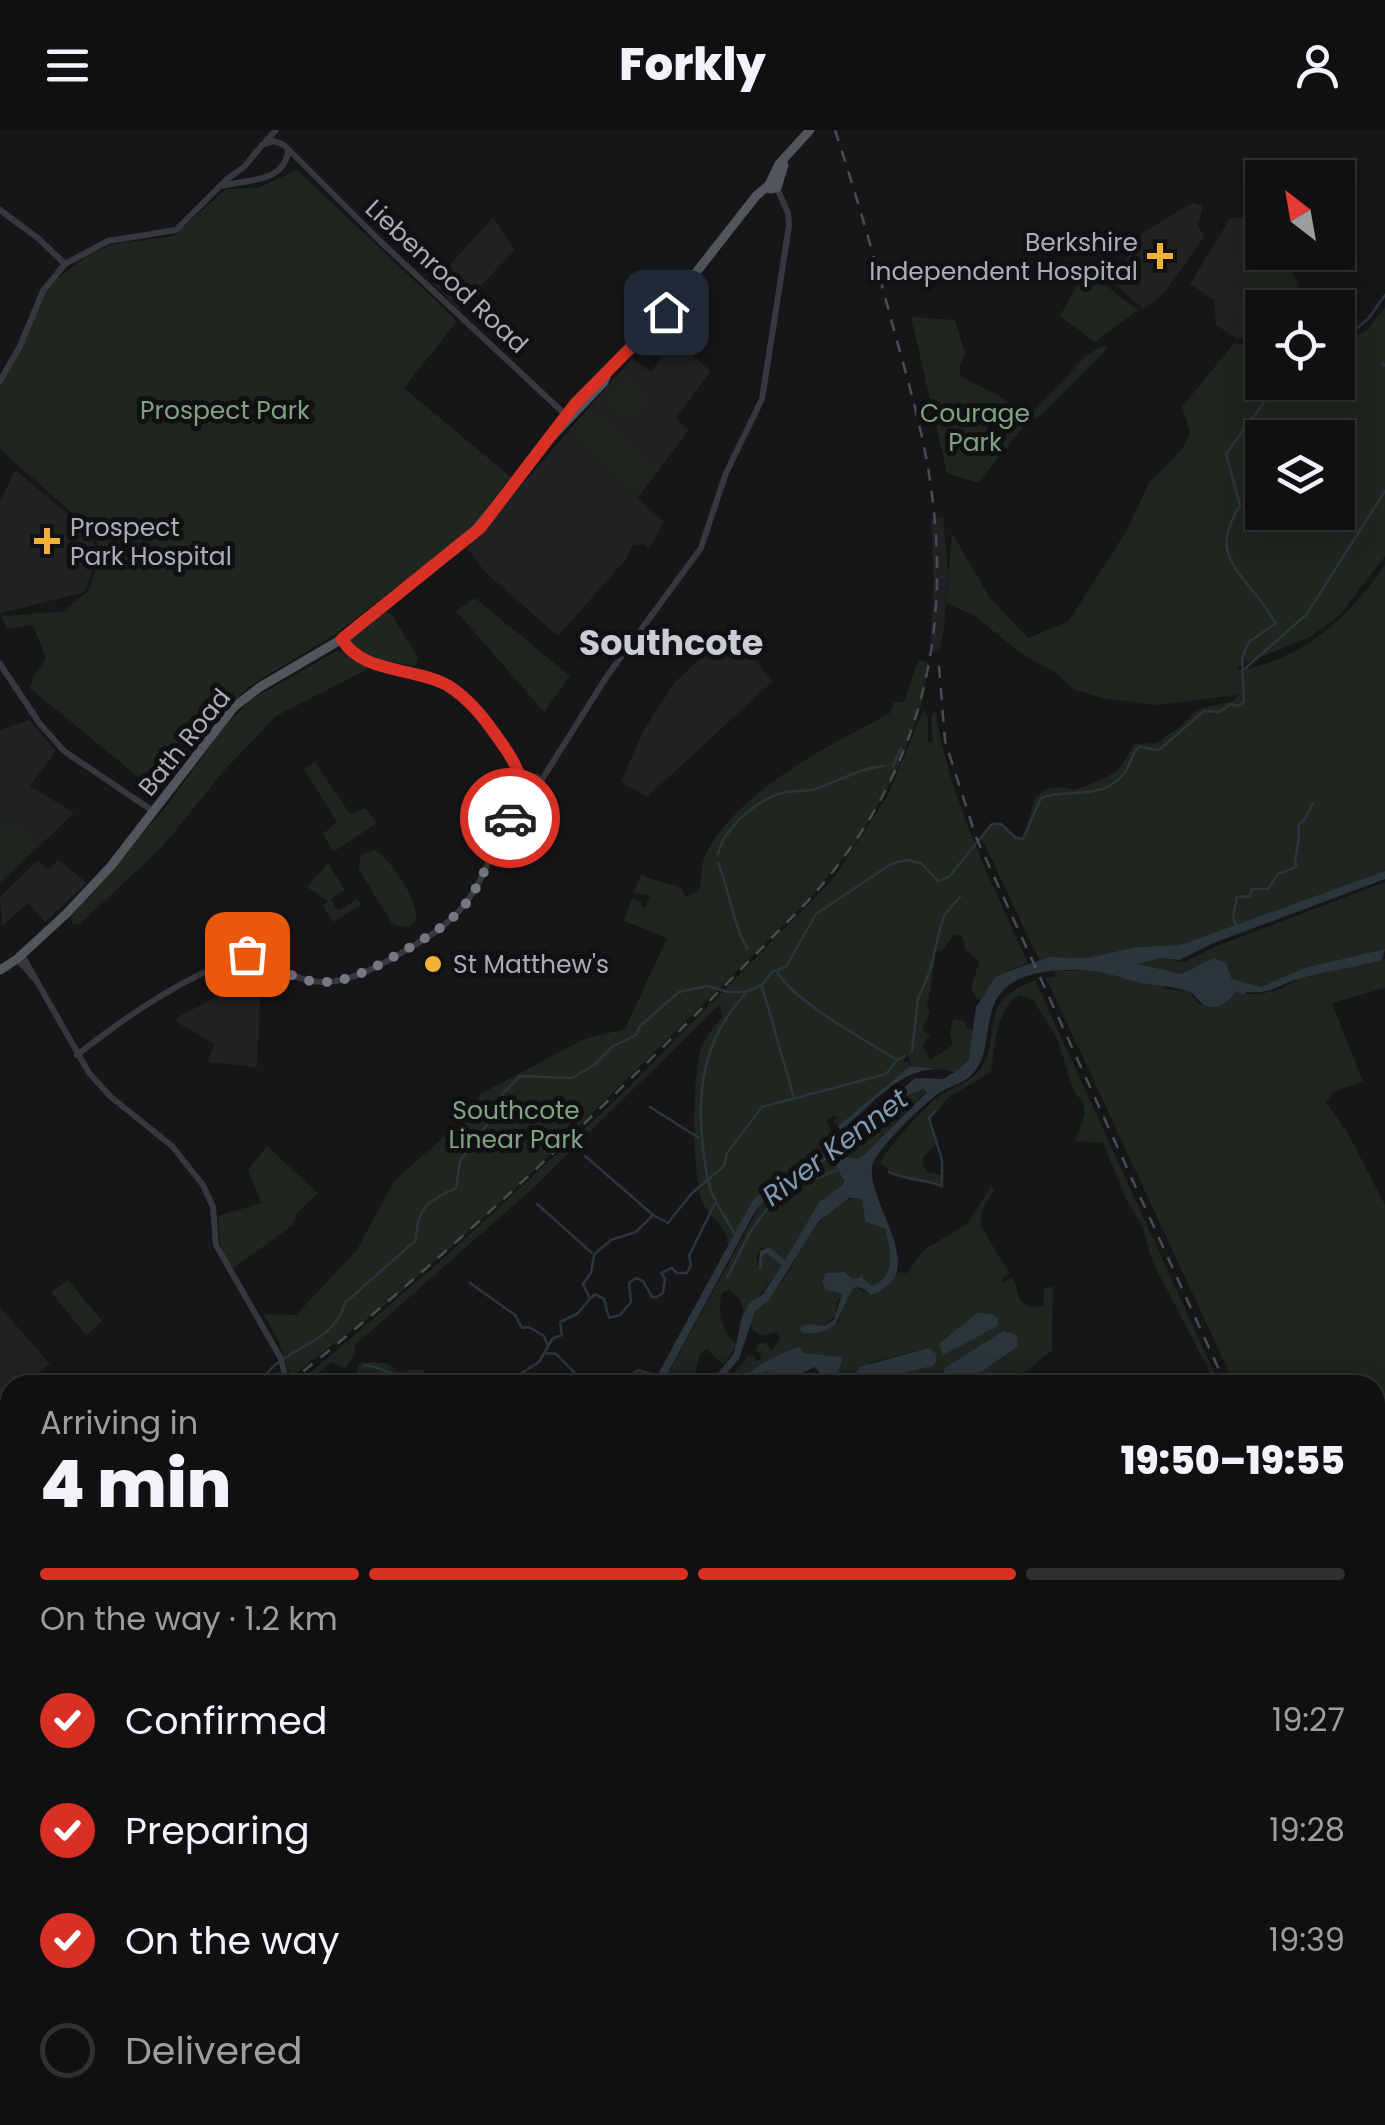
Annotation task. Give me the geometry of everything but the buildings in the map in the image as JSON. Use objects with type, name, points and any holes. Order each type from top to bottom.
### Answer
[{"type":"main road","name":"Bath Road","points":[[0,970],[20,957],[102,876],[241,700],[342,639],[468,540],[568,417],[666,312],[754,201],[775,188],[779,164],[810,130]]},
{"type":"street","points":[[0,381],[20,346],[42,291],[65,264],[108,241],[176,230],[279,130],[286,148],[285,163]]},
{"type":"street","points":[[265,142],[277,141],[286,148]]},
{"type":"street","name":"Liebenrood Road","points":[[286,148],[568,417]]},
{"type":"street","points":[[221,186],[262,180],[285,163],[298,162]]},
{"type":"street","points":[[244,167],[246,175],[254,181]]},
{"type":"street","points":[[263,956],[291,976],[325,983],[343,982],[365,974],[439,930],[463,907],[533,779],[548,769],[615,664],[700,548],[726,473],[762,400],[789,218],[775,188]]},
{"type":"street","points":[[0,210],[40,239],[65,264]]},
{"type":"street","points":[[342,639],[352,652],[367,661],[417,672],[460,694],[533,779],[540,793],[526,794]]},
{"type":"street","points":[[0,664],[40,724],[64,751],[153,811]]},
{"type":"street","points":[[247,954],[248,944],[258,940],[265,946],[263,956]]},
{"type":"street","points":[[247,954],[254,960],[263,956]]},
{"type":"street","points":[[77,1056],[155,999],[247,954]]},
{"type":"street","points":[[20,957],[77,1056],[111,1097],[172,1146],[203,1186],[214,1212],[216,1245],[280,1357],[285,1375]]},
{"type":"shaded area","name":"Berkshire Independent Hospital","points":[[1192,203],[1203,206],[1198,224],[1204,237],[1164,293],[1144,309],[1112,281],[1142,233]]},
{"type":"shaded area","points":[[493,218],[515,250],[458,309],[433,283]]},
{"type":"shaded area","points":[[1230,218],[1245,218],[1245,270],[1291,270],[1299,285],[1296,290],[1245,290],[1245,338],[1237,339],[1216,325],[1214,300],[1190,284]]},
{"type":"shaded area","points":[[659,329],[711,371],[676,418],[689,430],[638,498],[664,522],[649,549],[643,544],[632,546],[626,559],[558,636],[485,572],[467,548],[632,358],[651,372],[662,356],[647,342]]},
{"type":"shaded area","name":"Prospect Park Hospital","points":[[15,470],[89,532],[98,551],[85,592],[2,613],[0,617],[0,502]]},
{"type":"shaded area","points":[[943,517],[948,570],[944,629],[939,651],[934,652],[930,651],[934,578],[931,519]]},
{"type":"shaded area","points":[[717,643],[725,647],[740,643],[773,681],[647,797],[621,782],[643,731],[675,682]]},
{"type":"shaded area","points":[[29,720],[56,751],[30,786],[74,813],[0,883],[0,730]]},
{"type":"shaded area","points":[[38,860],[48,869],[58,860],[87,883],[45,922],[28,903],[2,926],[0,897]]},
{"type":"shaded area","points":[[222,994],[260,998],[257,1067],[208,1062],[214,1044],[175,1021]]},
{"type":"shaded area","points":[[0,1307],[50,1364],[34,1375],[0,1375]]},
{"type":"green space","name":"Prospect Park","points":[[297,170],[457,321],[404,388],[511,477],[458,540],[334,635],[250,686],[175,770],[143,781],[30,688],[46,659],[33,625],[7,629],[1,616],[62,612],[88,591],[102,552],[92,531],[0,449],[0,387],[45,293],[88,255],[114,244],[173,236],[226,189],[258,188]]},
{"type":"green space","points":[[1250,270],[1291,270],[1299,285],[1296,290],[1251,290]]},
{"type":"green space","points":[[1103,272],[1110,275],[1104,284],[1138,310],[1095,342],[1060,316],[1081,278]]},
{"type":"green space","points":[[1385,307],[1385,556],[1340,615],[1310,637],[1239,666],[1238,670],[1282,657],[1322,634],[1356,602],[1385,565],[1385,871],[1180,945],[1136,947],[1087,958],[1039,960],[984,843],[980,842],[992,824],[1001,824],[1016,838],[1023,839],[1035,798],[1046,789],[1075,790],[1105,778],[1118,770],[1135,744],[1156,743],[1198,709],[1234,701],[1237,695],[1156,705],[1102,698],[1073,689],[975,616],[946,603],[952,533],[990,598],[1028,638],[1068,622],[1127,530],[1149,483],[1189,437],[1182,407],[1234,343],[1245,344],[1245,400],[1355,400],[1355,337],[1369,328]]},
{"type":"green space","name":"Courage Park","points":[[911,317],[955,320],[965,353],[959,368],[961,377],[998,395],[1027,418],[1085,357],[1103,345],[1108,348],[1043,413],[1024,426],[978,483],[947,473]]},
{"type":"green space","points":[[1243,322],[1245,338],[1237,339],[1230,334],[1230,328],[1243,329]]},
{"type":"green space","points":[[626,379],[639,385],[645,398],[639,411],[626,417],[613,411],[607,398],[613,385]]},
{"type":"green space","points":[[593,410],[656,466],[634,493],[616,478],[627,465],[617,474],[572,433]]},
{"type":"green space","points":[[475,598],[570,676],[544,712],[456,611]]},
{"type":"green space","points":[[386,612],[418,657],[416,666],[377,660],[354,649],[351,641],[356,632]]},
{"type":"green space","points":[[337,651],[367,665],[366,670],[276,716],[222,773],[163,846],[80,924],[73,924],[70,916],[164,809],[225,726],[252,699]]},
{"type":"green space","name":"Southcote Linear Park","points":[[918,660],[929,663],[921,707],[894,777],[857,841],[807,902],[511,1193],[393,1299],[290,1375],[263,1314],[296,1315],[357,1250],[394,1181],[446,1135],[471,1119],[480,1094],[584,1039],[625,1029],[667,938],[624,921],[632,898],[645,908],[650,895],[634,893],[642,873],[680,887],[686,897],[699,890],[706,853],[740,809],[787,772],[889,714],[894,702],[904,702]]},
{"type":"green space","points":[[924,708],[928,742],[933,742],[931,717],[935,711],[961,808],[1028,963],[996,976],[981,999],[971,989],[979,961],[966,950],[962,936],[954,935],[936,953],[927,1007],[930,1012],[922,1030],[930,1035],[923,1046],[930,1060],[953,1045],[953,1019],[964,1021],[967,1028],[975,1031],[970,1054],[962,1067],[957,1071],[911,1066],[909,1056],[905,1055],[903,1062],[910,1066],[838,1126],[833,1121],[835,1115],[826,1121],[837,1142],[758,1194],[728,1246],[724,1231],[700,1195],[694,1142],[698,1062],[705,1039],[723,1016],[719,1005],[532,1189],[354,1346],[355,1355],[345,1369],[331,1362],[316,1375],[308,1375],[436,1265],[623,1093],[833,879],[888,795]]},
{"type":"green space","points":[[315,762],[350,814],[365,808],[377,823],[333,852],[323,834],[337,822],[304,769]]},
{"type":"green space","points":[[14,818],[39,846],[0,880],[0,831]]},
{"type":"green space","points":[[374,850],[388,862],[408,892],[416,920],[408,927],[391,922],[358,868],[361,855]]},
{"type":"green space","points":[[328,863],[345,890],[331,899],[338,911],[357,899],[362,904],[333,922],[323,906],[328,901],[307,887]]},
{"type":"green space","points":[[1385,882],[1385,949],[1304,968],[1261,987],[1232,979],[1228,967],[1194,967],[1181,974],[1139,966],[1140,962],[1160,958],[1185,962]]},
{"type":"green space","points":[[1385,959],[1385,988],[1332,1003],[1363,1081],[1334,1092],[1326,1102],[1349,1135],[1385,1205],[1385,1375],[1230,1375],[1046,978],[1055,977],[1055,971],[1097,971],[1188,991],[1199,1004],[1215,1008],[1237,991],[1261,994],[1298,979]]},
{"type":"green space","points":[[1035,980],[1215,1375],[1211,1375],[1153,1263],[1142,1226],[1103,1143],[1075,1141],[1085,1114],[1083,1102],[1074,1092],[1057,1038],[1033,1000],[1019,995],[1011,1002],[998,1029],[991,1072],[949,1097],[931,1119],[937,1143],[923,1158],[923,1166],[929,1173],[941,1175],[941,1185],[902,1176],[880,1163],[928,1106],[981,1068],[991,1043],[997,1009],[1016,989]]},
{"type":"green space","points":[[920,1089],[927,1090],[866,1153],[856,1159],[840,1155],[836,1167],[842,1185],[819,1202],[785,1260],[769,1247],[761,1248],[757,1255],[758,1270],[762,1269],[766,1253],[782,1264],[744,1314],[740,1300],[730,1290],[722,1293],[722,1321],[737,1345],[723,1365],[707,1349],[700,1354],[695,1375],[667,1375],[761,1204],[829,1159],[877,1117]]},
{"type":"green space","points":[[267,1146],[318,1193],[297,1213],[293,1225],[232,1269],[220,1244],[218,1216],[261,1203],[248,1170]]},
{"type":"green space","points":[[991,1186],[994,1190],[983,1208],[980,1225],[1010,1274],[1002,1278],[1003,1282],[1013,1277],[1020,1300],[1030,1307],[1043,1306],[1044,1289],[1053,1286],[1052,1350],[1018,1375],[977,1375],[1010,1352],[987,1340],[945,1368],[943,1375],[901,1375],[936,1362],[929,1348],[869,1363],[873,1375],[837,1375],[842,1357],[801,1353],[800,1346],[746,1375],[732,1375],[748,1356],[760,1360],[761,1353],[756,1351],[759,1343],[765,1343],[772,1351],[780,1338],[776,1333],[762,1336],[756,1332],[751,1327],[752,1317],[778,1287],[813,1231],[836,1206],[848,1199],[862,1199],[865,1220],[882,1225],[886,1233],[889,1267],[872,1286],[844,1272],[826,1273],[822,1282],[825,1290],[842,1294],[836,1315],[824,1326],[809,1324],[803,1333],[839,1322],[843,1304],[855,1287],[871,1295],[887,1287],[896,1272],[907,1273],[924,1250],[968,1223]]},
{"type":"green space","points":[[68,1280],[102,1321],[86,1335],[51,1292]]},
{"type":"green space","points":[[386,1363],[398,1372],[423,1369],[426,1375],[359,1375],[358,1364]]},
{"type":"water","name":"River Kennet","points":[[1385,871],[1385,879],[1211,944],[1179,960],[1160,958],[1138,964],[1181,974],[1214,958],[1226,963],[1232,979],[1261,987],[1304,968],[1385,949],[1382,960],[1302,978],[1262,992],[1243,995],[1237,991],[1217,1007],[1208,1007],[1185,990],[1093,971],[1044,972],[1009,985],[994,1004],[977,1068],[915,1114],[875,1159],[873,1183],[898,1255],[897,1271],[889,1285],[871,1295],[855,1287],[837,1321],[826,1330],[803,1333],[799,1328],[809,1324],[824,1326],[834,1320],[842,1294],[825,1290],[822,1282],[826,1273],[844,1272],[853,1279],[863,1273],[862,1278],[872,1286],[889,1268],[885,1229],[865,1221],[862,1199],[849,1198],[819,1221],[769,1300],[755,1311],[739,1359],[725,1375],[717,1375],[734,1353],[742,1317],[750,1303],[763,1294],[782,1265],[766,1253],[762,1269],[758,1270],[760,1251],[769,1247],[785,1260],[819,1202],[842,1185],[844,1181],[836,1167],[839,1155],[856,1159],[866,1153],[927,1092],[924,1089],[898,1101],[841,1149],[778,1189],[761,1205],[667,1375],[657,1375],[754,1198],[833,1144],[836,1141],[831,1134],[834,1132],[840,1139],[863,1124],[915,1078],[943,1079],[955,1072],[938,1069],[907,1077],[879,1096],[841,1131],[838,1126],[910,1066],[957,1071],[969,1059],[976,1007],[996,976],[1049,957],[1087,958],[1136,947],[1180,945]]},
{"type":"water","points":[[977,1313],[998,1318],[998,1326],[943,1355],[939,1344]]},
{"type":"water","points":[[1003,1331],[1017,1335],[1018,1346],[977,1375],[943,1375],[945,1368]]},
{"type":"water","points":[[800,1346],[802,1353],[843,1357],[837,1375],[820,1375],[815,1367],[798,1375],[748,1375]]},
{"type":"water","points":[[929,1348],[936,1354],[932,1366],[898,1375],[856,1375],[859,1367]]},
{"type":"waterway","points":[[1355,330],[1385,295]]},
{"type":"waterway","points":[[266,1375],[334,1325],[345,1303],[416,1240],[422,1212],[431,1201],[456,1188],[460,1161],[498,1110],[503,1093],[520,1076],[572,1078],[593,1066],[612,1047],[636,1035],[640,1026],[679,992],[707,986],[746,992],[762,985],[772,972],[786,967],[816,914],[891,864],[906,860],[921,863],[938,881],[949,877],[992,824],[1001,824],[1016,838],[1023,839],[1041,798],[1104,788],[1123,775],[1139,747],[1159,750],[1204,711],[1219,712],[1244,702],[1242,658],[1249,642],[1276,623],[1227,550],[1228,531],[1240,505],[1226,454],[1266,400]]},
{"type":"waterway","points":[[1242,671],[1306,615],[1385,491]]},
{"type":"waterway","points":[[893,766],[901,748]]},
{"type":"waterway","points":[[718,854],[735,824],[764,801],[785,792],[816,789],[884,766]]},
{"type":"waterway","points":[[1237,926],[1233,918],[1237,897],[1250,896],[1252,889],[1268,889],[1278,874],[1296,867],[1298,826],[1313,803]]},
{"type":"waterway","points":[[718,863],[748,949]]},
{"type":"waterway","points":[[912,1052],[918,999],[945,914],[960,897]]},
{"type":"waterway","points":[[777,972],[799,996],[832,1020],[897,1060],[905,1056]]},
{"type":"waterway","points":[[762,986],[794,1098]]},
{"type":"waterway","points":[[591,1298],[595,1294],[604,1299],[609,1318],[620,1315],[631,1302],[629,1283],[636,1278],[643,1281],[652,1297],[657,1297],[663,1293],[665,1279],[661,1273],[672,1268],[677,1273],[687,1273],[691,1265],[689,1256],[716,1201],[707,1175],[701,1127],[702,1085],[720,1028],[745,994]]},
{"type":"waterway","name":"River Kennet","points":[[519,1375],[539,1362],[553,1338],[562,1335],[560,1322],[577,1314],[590,1299],[583,1284],[591,1273],[594,1255],[611,1240],[636,1232],[653,1215],[668,1223],[691,1194],[724,1166],[727,1153],[762,1107],[886,1074],[897,1060]]},
{"type":"waterway","points":[[650,1107],[699,1138]]},
{"type":"waterway","points":[[889,1172],[942,1186],[942,1160],[929,1118],[935,1111]]},
{"type":"waterway","points":[[585,1156],[652,1214]]},
{"type":"waterway","name":"River Kennet","points":[[727,1278],[767,1209],[794,1189],[837,1170]]},
{"type":"waterway","points":[[716,1202],[734,1233]]},
{"type":"waterway","points":[[537,1204],[592,1253]]},
{"type":"waterway","points":[[470,1283],[515,1315],[522,1328],[529,1327],[544,1336],[547,1344]]},
{"type":"waterway","points":[[545,1353],[556,1354],[575,1375]]},
{"type":"waterway","points":[[364,1365],[395,1375]]},
{"type":"waterway","points":[[631,1375],[638,1370],[654,1375]]},
{"type":"railway","points":[[298,1375],[423,1271],[554,1152],[807,902],[845,855],[877,806],[902,756],[920,703],[931,649],[937,592],[936,534],[915,407],[835,130]]},
{"type":"railway","points":[[939,666],[945,741],[976,837],[1221,1375]]},
{"type":"way so far","points":[[247,954],[254,960],[263,956],[276,968],[306,981],[343,982],[365,974],[439,930],[463,907],[510,818]]},
{"type":"place","name":"Berkshire Independent Hospital","points":[[1160,256]]},
{"type":"place","name":"Prospect Park Hospital","points":[[47,541]]},
{"type":"place","name":"St Matthew's","points":[[433,964]]},
{"type":"district","name":"Southcote","points":[[671,643]]},
{"type":"route","points":[[510,818],[523,791],[522,774],[473,706],[460,694],[428,677],[362,658],[342,639],[480,528],[575,404],[666,312]]}]
